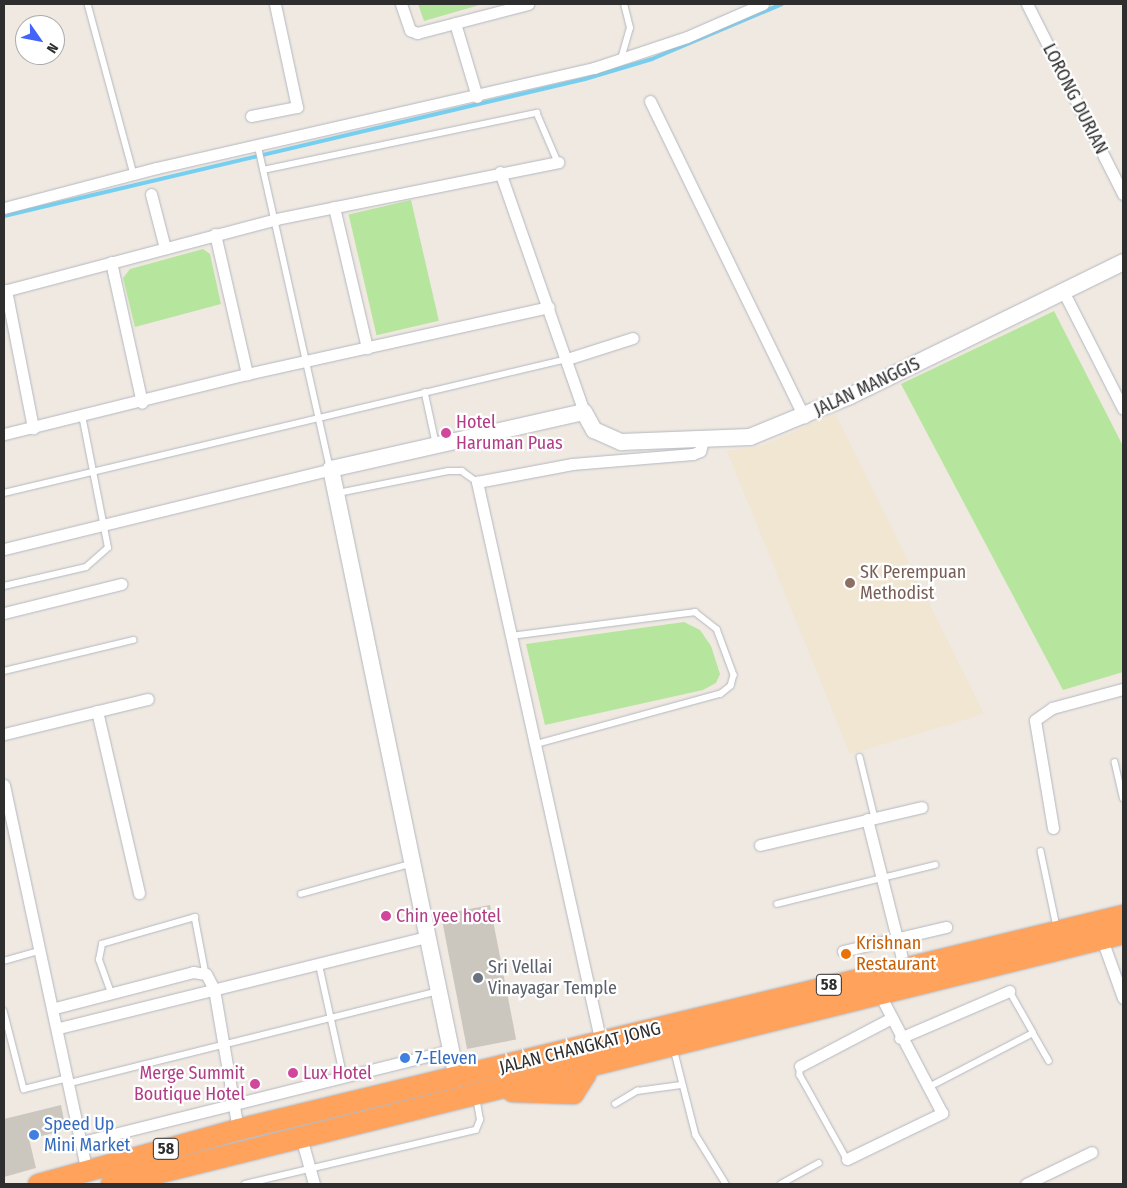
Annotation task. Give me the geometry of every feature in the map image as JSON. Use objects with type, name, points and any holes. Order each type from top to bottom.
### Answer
[{"type":"highway","name":"JALAN CHANGKAT JONG","points":[[111,1184],[499,1089],[573,1092],[585,1082],[583,1067],[879,993],[1099,929],[1123,915]]},
{"type":"highway","name":"JALAN CHANGKAT JONG","points":[[38,1184],[294,1115],[456,1079],[1058,929],[1099,929],[1123,933]]},
{"type":"highway","points":[[535,1059],[568,1059],[583,1067]]},
{"type":"highway","points":[[294,1115],[303,1126],[343,1126]]},
{"type":"street","points":[[251,116],[297,107],[275,4]]},
{"type":"street","points":[[401,4],[409,26],[417,33],[528,4]]},
{"type":"street","points":[[4,208],[134,174],[477,97],[620,60],[763,4]]},
{"type":"street","name":"LORONG DURIAN","points":[[1027,4],[1123,194]]},
{"type":"street","points":[[455,23],[477,97]]},
{"type":"street","points":[[650,101],[804,417]]},
{"type":"street","points":[[33,428],[5,290],[276,219],[500,172],[558,162]]},
{"type":"street","points":[[4,548],[584,412],[549,307],[500,172]]},
{"type":"street","points":[[151,194],[166,248]]},
{"type":"street","points":[[334,207],[367,348]]},
{"type":"street","points":[[215,234],[247,374]]},
{"type":"street","points":[[111,262],[142,402]]},
{"type":"street","name":"JALAN MANGGIS","points":[[584,412],[594,430],[621,442],[703,441],[750,437],[804,417],[1123,262]]},
{"type":"street","points":[[1063,291],[1123,408]]},
{"type":"street","points":[[4,434],[142,402],[247,374],[549,307]]},
{"type":"street","points":[[566,359],[633,338]]},
{"type":"street","points":[[600,1043],[477,482],[572,464],[693,454],[700,451],[703,441]]},
{"type":"street","points":[[331,470],[456,1079]]},
{"type":"street","points":[[4,613],[121,584]]},
{"type":"street","points":[[1054,828],[1036,720],[1052,708],[1123,689]]},
{"type":"street","points":[[4,734],[148,699]]},
{"type":"street","points":[[97,711],[139,894]]},
{"type":"street","points":[[4,785],[55,1008],[87,1171]]},
{"type":"street","points":[[760,844],[922,807]]},
{"type":"street","points":[[871,818],[882,880],[904,966]]},
{"type":"street","points":[[843,951],[946,927]]},
{"type":"street","points":[[1099,929],[1119,979],[1123,998]]},
{"type":"street","points":[[59,1028],[427,937]]},
{"type":"street","points":[[55,1008],[193,972],[206,974],[214,989],[238,1129]]},
{"type":"street","points":[[900,1038],[1009,991]]},
{"type":"street","points":[[847,1159],[942,1113],[890,1019],[879,993]]},
{"type":"street","points":[[800,1066],[890,1019]]},
{"type":"street","points":[[82,1142],[450,1050]]},
{"type":"street","points":[[301,1137],[314,1184]]},
{"type":"street","points":[[1026,1184],[1092,1152]]},
{"type":"lane","points":[[88,4],[134,174]]},
{"type":"lane","points":[[620,60],[630,28],[624,4]]},
{"type":"lane","points":[[263,168],[537,113],[558,162]]},
{"type":"lane","points":[[258,147],[276,219],[305,362],[331,470]]},
{"type":"lane","points":[[4,493],[566,359]]},
{"type":"lane","points":[[425,392],[437,445]]},
{"type":"lane","points":[[4,586],[98,562],[108,548],[106,524],[82,416]]},
{"type":"lane","points":[[336,494],[448,471],[462,471],[477,482]]},
{"type":"lane","points":[[511,636],[695,612],[716,629],[734,675],[731,686],[721,694],[534,745]]},
{"type":"lane","points":[[4,671],[133,640]]},
{"type":"lane","points":[[860,757],[871,818]]},
{"type":"lane","points":[[1115,762],[1123,798]]},
{"type":"lane","points":[[1041,851],[1058,929]]},
{"type":"lane","points":[[301,894],[412,864]]},
{"type":"lane","points":[[777,904],[882,880],[935,865]]},
{"type":"lane","points":[[111,993],[99,960],[102,944],[195,917],[206,974]]},
{"type":"lane","points":[[4,961],[42,950]]},
{"type":"lane","points":[[319,963],[344,1077]]},
{"type":"lane","points":[[1009,991],[1049,1061]]},
{"type":"lane","points":[[4,1011],[24,1089],[224,1047],[438,992]]},
{"type":"lane","points":[[928,1088],[1033,1032]]},
{"type":"lane","points":[[674,1044],[681,1085],[696,1135],[726,1184]]},
{"type":"lane","points":[[800,1066],[800,1075],[847,1159]]},
{"type":"lane","points":[[615,1104],[637,1091],[681,1085]]},
{"type":"lane","points":[[245,1184],[476,1130],[480,1120],[475,1095]]},
{"type":"lane","points":[[781,1184],[820,1163]]},
{"type":"shaded area","name":"SK Perempuan Methodist","points":[[835,413],[984,714],[850,754],[727,451],[764,445]]},
{"type":"green space","points":[[418,4],[483,4],[424,21]]},
{"type":"green space","points":[[411,200],[439,321],[377,335],[349,214]]},
{"type":"green space","points":[[203,249],[210,254],[221,304],[135,327],[123,278],[130,269]]},
{"type":"green space","points":[[1054,311],[1123,446],[1123,672],[1063,690],[901,384]]},
{"type":"green space","points":[[684,622],[700,630],[711,646],[720,674],[716,683],[703,690],[545,725],[526,644]]},
{"type":"building","name":"Sri Vellai Vinayagar Temple","points":[[490,905],[516,1039],[467,1049],[441,915]]},
{"type":"building","points":[[61,1105],[66,1130],[29,1139],[36,1168],[4,1177],[4,1119]]},
{"type":"waterway","points":[[4,216],[585,79],[652,59],[782,4]]},
{"type":"place","name":"Hotel Haruman Puas","points":[[446,433]]},
{"type":"place","name":"SK Perempuan Methodist","points":[[850,583]]},
{"type":"place","name":"Chin yee hotel","points":[[386,916]]},
{"type":"place","name":"Krishnan Restaurant","points":[[846,954]]},
{"type":"place","name":"Sri Vellai Vinayagar Temple","points":[[478,978]]},
{"type":"place","name":"7-Eleven","points":[[405,1058]]},
{"type":"place","name":"Lux Hotel","points":[[293,1073]]},
{"type":"place","name":"Merge Summit Boutique Hotel","points":[[255,1084]]},
{"type":"place","name":"Speed Up Mini Market","points":[[34,1135]]}]
